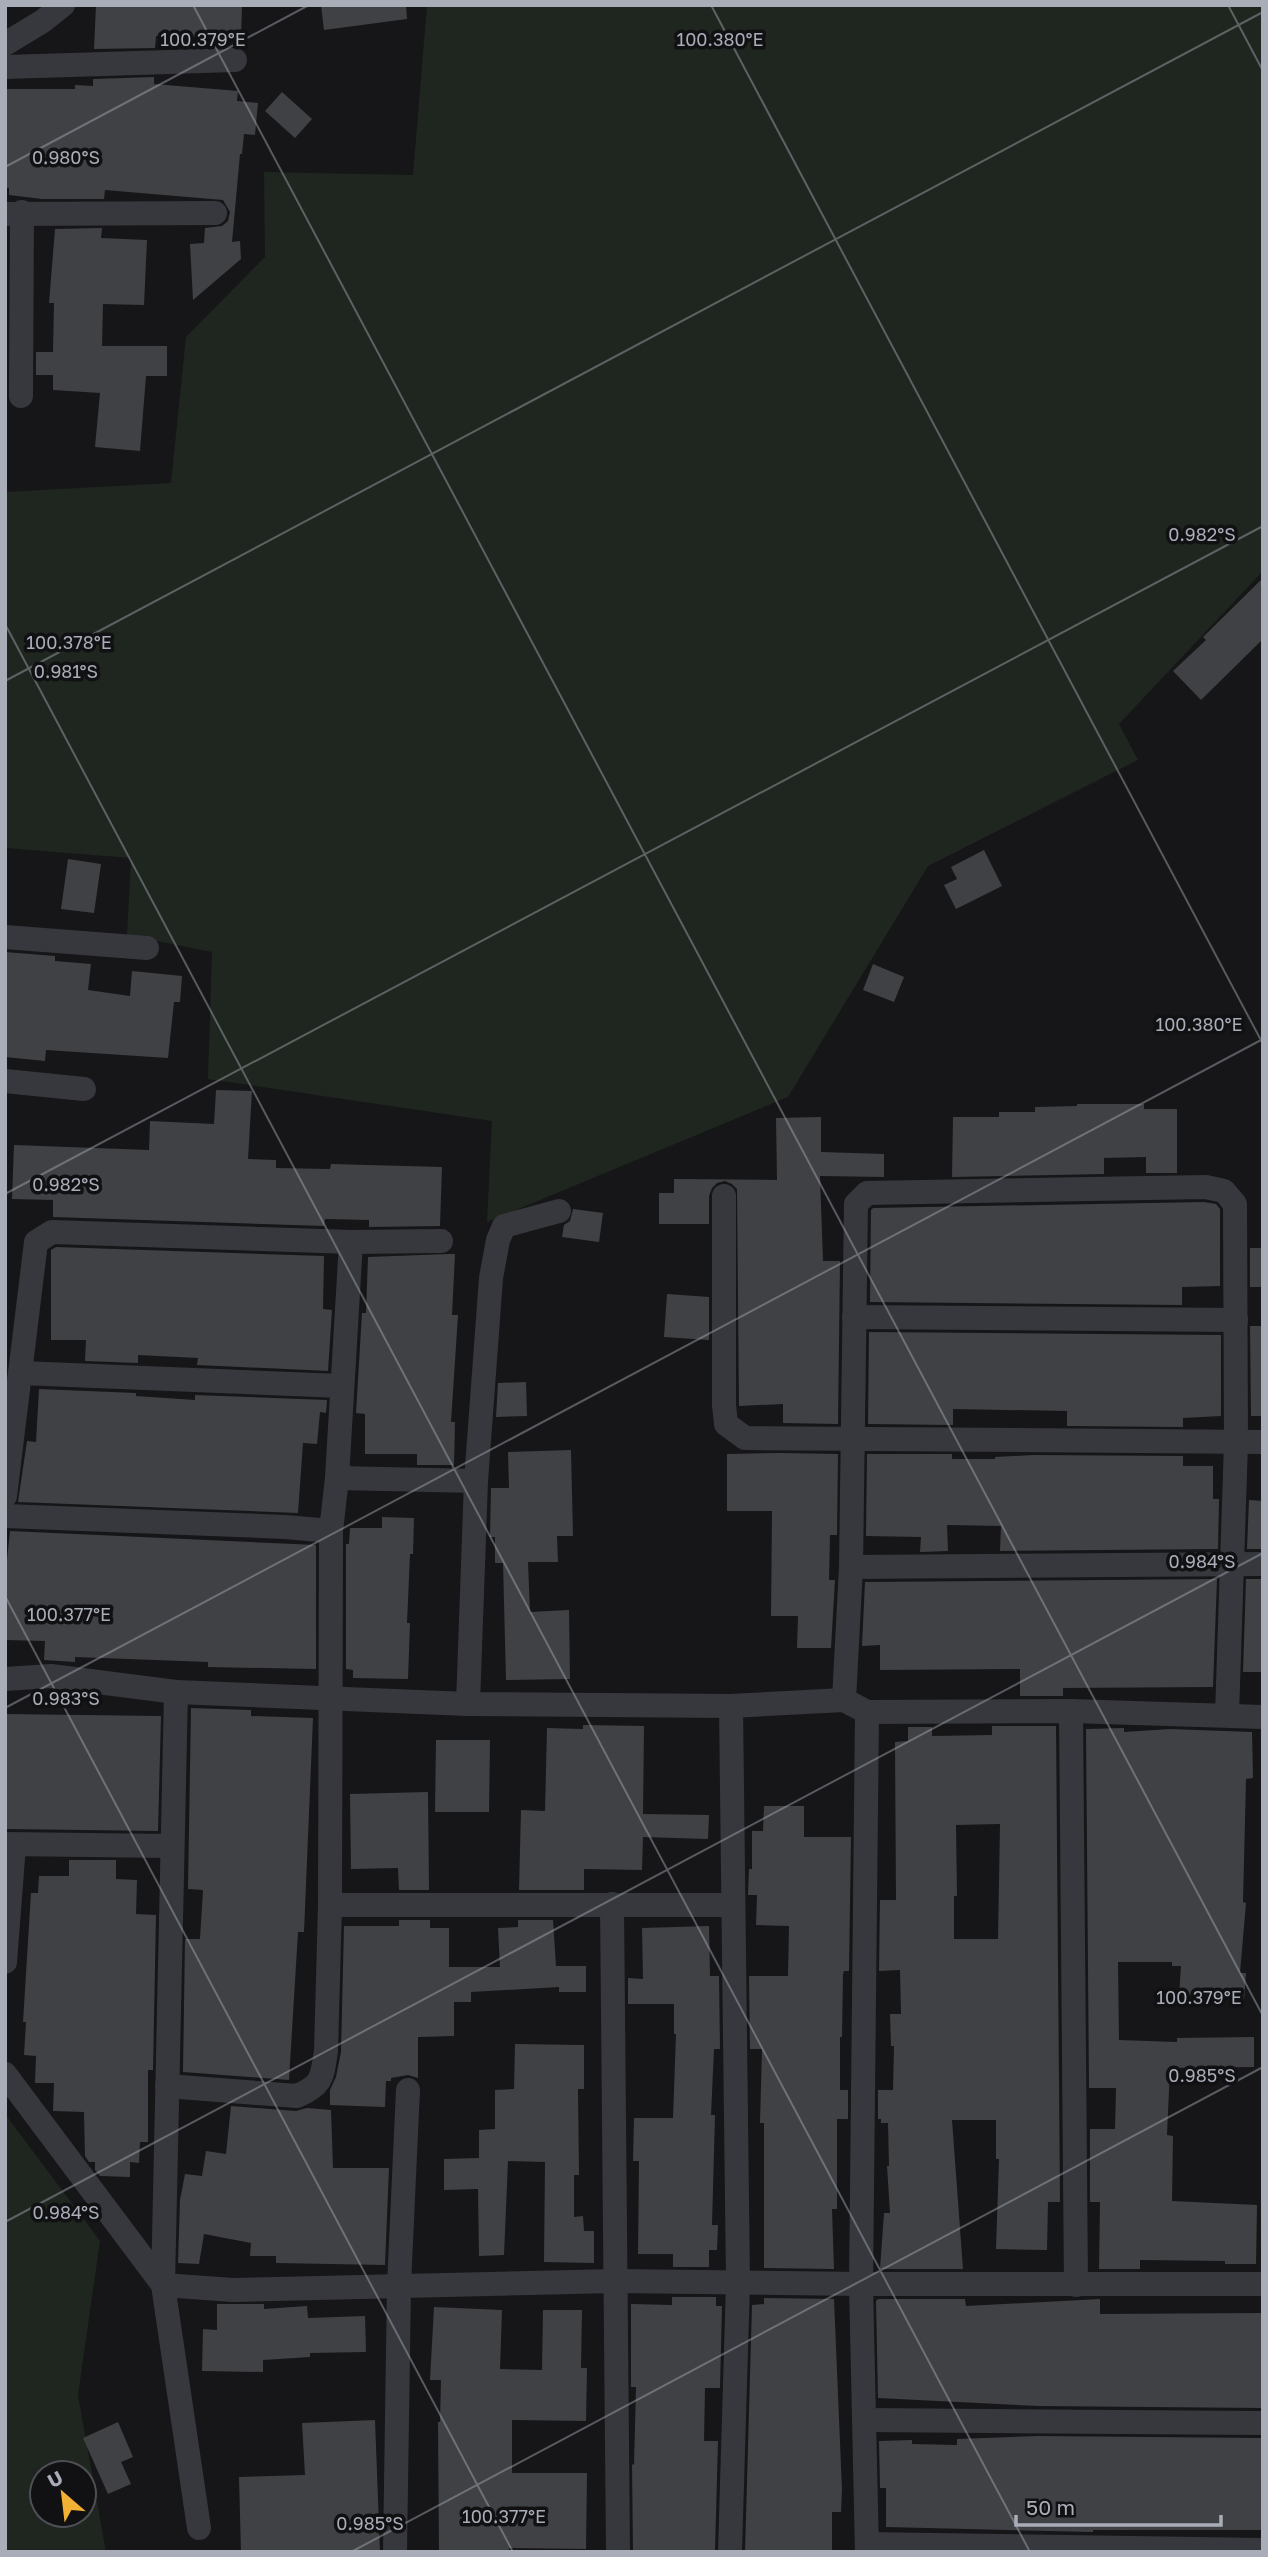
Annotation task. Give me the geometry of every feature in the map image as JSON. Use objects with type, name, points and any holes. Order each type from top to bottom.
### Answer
[{"type":"street","points":[[5,44],[43,21],[63,5]]},
{"type":"street","points":[[5,67],[235,60]]},
{"type":"street","points":[[21,396],[13,213],[215,213]]},
{"type":"street","points":[[5,937],[147,948]]},
{"type":"street","points":[[5,1081],[84,1089]]},
{"type":"street","points":[[844,1700],[851,1567],[856,1204],[867,1193],[1206,1187],[1224,1191],[1235,1204],[1236,1443],[1227,1715]]},
{"type":"street","points":[[724,1196],[724,1405],[726,1424],[745,1438],[1263,1443]]},
{"type":"street","points":[[468,1704],[476,1482],[491,1278],[498,1240],[504,1226],[559,1211]]},
{"type":"street","points":[[5,1496],[36,1241],[52,1232],[351,1242],[441,1241]]},
{"type":"street","points":[[167,2086],[297,2096],[314,2089],[322,2073],[326,2051],[330,1905],[331,1531],[337,1478],[351,1242]]},
{"type":"street","points":[[854,1317],[1236,1320]]},
{"type":"street","points":[[21,1373],[341,1386]]},
{"type":"street","points":[[337,1478],[476,1482]]},
{"type":"street","points":[[5,1516],[331,1531]]},
{"type":"street","points":[[851,1567],[1263,1564]]},
{"type":"street","points":[[5,1679],[51,1676],[176,1692],[468,1704],[731,1706],[844,1700],[867,1712],[1071,1711],[1263,1717]]},
{"type":"street","points":[[176,1692],[163,2285],[199,2528]]},
{"type":"street","points":[[730,2552],[738,2283],[731,1706]]},
{"type":"street","points":[[1071,1711],[1076,2285]]},
{"type":"street","points":[[867,1712],[861,2284],[867,2548],[1263,2550]]},
{"type":"street","points":[[5,1962],[10,1844],[171,1846]]},
{"type":"street","points":[[612,1904],[618,2552]]},
{"type":"street","points":[[330,1905],[733,1905]]},
{"type":"street","points":[[5,2074],[163,2285],[233,2290],[614,2281],[1263,2284]]},
{"type":"street","points":[[395,2552],[399,2285],[408,2090]]},
{"type":"street","points":[[864,2420],[1263,2423]]},
{"type":"shaded area","points":[[427,5],[1263,5],[1263,571],[1119,724],[1138,760],[928,866],[788,1097],[487,1222],[492,1121],[208,1079],[212,952],[127,935],[131,858],[5,848],[5,492],[171,483],[186,337],[265,257],[264,172],[413,175]]},
{"type":"shaded area","points":[[5,2114],[100,2241],[78,2395],[89,2459],[28,2459],[28,2529],[98,2529],[98,2507],[106,2552],[5,2552]]},
{"type":"building","points":[[96,5],[242,7],[241,38],[156,36],[155,48],[94,49]]},
{"type":"building","points":[[321,5],[406,5],[407,19],[324,30]]},
{"type":"building","points":[[154,77],[154,84],[238,91],[237,101],[258,103],[255,135],[244,134],[240,154],[232,242],[240,241],[241,259],[193,300],[190,244],[204,243],[205,228],[222,226],[228,221],[230,212],[223,200],[105,190],[104,199],[42,199],[9,195],[9,188],[5,188],[5,89],[75,89],[75,85],[93,86],[93,79]]},
{"type":"building","points":[[282,92],[312,119],[295,138],[265,111]]},
{"type":"building","points":[[102,228],[101,238],[147,240],[144,305],[103,304],[102,346],[167,346],[167,376],[146,376],[140,451],[95,447],[100,393],[53,390],[53,375],[36,375],[36,352],[53,352],[54,303],[49,303],[55,229]]},
{"type":"building","points":[[1263,578],[1263,639],[1201,700],[1173,671],[1206,640],[1203,637]]},
{"type":"building","points":[[984,850],[1002,886],[956,909],[944,885],[957,879],[951,867]]},
{"type":"building","points":[[68,859],[101,864],[94,913],[61,909]]},
{"type":"building","points":[[5,952],[55,956],[55,961],[91,964],[88,990],[130,996],[132,971],[182,976],[180,1002],[174,1002],[168,1058],[46,1050],[45,1061],[5,1057]]},
{"type":"building","points":[[873,964],[904,977],[894,1002],[863,990]]},
{"type":"building","points":[[216,1090],[252,1091],[248,1159],[276,1160],[276,1168],[330,1169],[331,1164],[442,1167],[440,1226],[369,1227],[369,1220],[325,1219],[324,1226],[53,1217],[53,1200],[12,1199],[14,1145],[149,1150],[150,1121],[214,1124]]},
{"type":"building","points":[[1144,1104],[1144,1109],[1177,1109],[1177,1173],[1146,1173],[1146,1157],[1104,1158],[1104,1174],[952,1177],[953,1117],[999,1117],[999,1112],[1035,1112],[1035,1107]]},
{"type":"building","points":[[821,1117],[821,1152],[884,1154],[884,1177],[820,1176],[823,1261],[840,1261],[838,1424],[783,1423],[783,1404],[739,1406],[737,1189],[725,1181],[712,1188],[709,1196],[709,1224],[659,1224],[659,1193],[674,1193],[674,1179],[777,1180],[776,1118]]},
{"type":"building","points":[[1204,1202],[1216,1204],[1220,1209],[1220,1286],[1182,1287],[1182,1305],[870,1302],[873,1208]]},
{"type":"building","points":[[573,1209],[603,1213],[599,1242],[562,1237],[564,1225],[570,1221]]},
{"type":"building","points":[[56,1247],[324,1256],[323,1309],[332,1310],[328,1371],[197,1365],[198,1358],[138,1355],[138,1363],[85,1361],[86,1340],[51,1340],[51,1250]]},
{"type":"building","points":[[1250,1248],[1263,1248],[1263,1287],[1250,1287]]},
{"type":"building","points":[[455,1254],[452,1315],[458,1315],[451,1422],[455,1422],[454,1465],[417,1465],[417,1454],[365,1454],[365,1414],[356,1413],[362,1313],[366,1313],[368,1257]]},
{"type":"building","points":[[667,1294],[709,1297],[709,1340],[664,1337]]},
{"type":"building","points":[[1250,1326],[1263,1326],[1263,1416],[1251,1416]]},
{"type":"building","points":[[869,1332],[1221,1335],[1221,1416],[1183,1418],[1183,1427],[1067,1426],[1067,1411],[953,1409],[953,1425],[868,1424]]},
{"type":"building","points":[[526,1382],[527,1416],[496,1417],[498,1383]]},
{"type":"building","points":[[39,1389],[136,1393],[136,1396],[195,1400],[195,1395],[327,1400],[326,1413],[320,1412],[317,1444],[303,1443],[298,1513],[18,1502],[27,1441],[36,1442]]},
{"type":"building","points":[[571,1450],[573,1536],[557,1536],[558,1562],[528,1562],[530,1612],[569,1610],[570,1679],[506,1680],[503,1563],[495,1563],[495,1537],[490,1537],[491,1488],[509,1488],[508,1452]]},
{"type":"building","points":[[727,1454],[838,1454],[837,1535],[830,1535],[829,1580],[835,1580],[831,1648],[797,1648],[798,1616],[771,1616],[772,1511],[727,1511]]},
{"type":"building","points":[[867,1454],[952,1454],[952,1459],[995,1459],[1033,1455],[1183,1456],[1183,1466],[1213,1466],[1213,1499],[1219,1499],[1218,1549],[1000,1551],[1001,1526],[947,1525],[948,1551],[920,1552],[921,1537],[866,1536]]},
{"type":"building","points":[[1249,1500],[1263,1501],[1263,1549],[1247,1549]]},
{"type":"building","points":[[382,1517],[414,1518],[407,1623],[410,1623],[408,1679],[353,1678],[353,1670],[346,1669],[346,1544],[349,1544],[350,1528],[382,1528]]},
{"type":"building","points":[[10,1531],[316,1545],[316,1669],[208,1667],[208,1662],[75,1657],[75,1662],[44,1660],[45,1641],[5,1640],[5,1579]]},
{"type":"building","points":[[1217,1579],[1213,1687],[1063,1688],[1063,1696],[1020,1696],[1020,1669],[880,1670],[880,1645],[862,1646],[865,1582]]},
{"type":"building","points":[[1246,1579],[1263,1579],[1263,1672],[1243,1672]]},
{"type":"building","points":[[191,1708],[251,1710],[251,1716],[313,1718],[304,1932],[298,1932],[289,2080],[183,2072],[185,1939],[200,1939],[203,1890],[188,1889]]},
{"type":"building","points":[[6,1714],[161,1716],[158,1831],[5,1829]]},
{"type":"building","points":[[583,1725],[644,1726],[643,1814],[709,1815],[708,1839],[643,1837],[642,1870],[584,1869],[584,1890],[519,1890],[521,1810],[545,1811],[547,1728],[583,1729]]},
{"type":"building","points":[[992,1726],[1056,1726],[1060,2202],[1048,2202],[1047,2250],[996,2249],[999,2159],[996,2159],[996,2120],[952,2120],[963,2269],[880,2269],[884,2213],[890,2213],[888,2123],[881,2123],[881,2119],[878,2119],[878,2090],[893,2090],[894,2046],[891,2046],[890,2014],[901,2014],[900,1970],[879,1971],[880,1900],[896,1900],[895,1742],[908,1741],[908,1727],[932,1727],[932,1736],[992,1735]],"holes":[[[1000,1824],[998,1939],[954,1939],[954,1896],[957,1896],[956,1825]]]},
{"type":"building","points":[[1124,1728],[1124,1732],[1170,1729],[1252,1732],[1253,1778],[1246,1779],[1243,1902],[1246,1903],[1240,1973],[1246,1973],[1244,1999],[1179,1995],[1181,1966],[1172,1966],[1172,1962],[1118,1962],[1119,2040],[1177,2042],[1177,2038],[1254,2037],[1254,2067],[1170,2068],[1167,2135],[1173,2136],[1172,2201],[1257,2205],[1256,2264],[1140,2260],[1140,2269],[1099,2269],[1100,2202],[1090,2202],[1090,2129],[1115,2129],[1116,2088],[1089,2088],[1086,1729]]},
{"type":"building","points":[[436,1740],[490,1740],[489,1812],[435,1812]]},
{"type":"building","points":[[428,1792],[429,1890],[399,1890],[398,1868],[351,1869],[350,1794]]},
{"type":"building","points":[[764,1806],[804,1806],[804,1837],[851,1837],[849,1971],[844,1971],[843,1974],[840,2037],[840,2090],[848,2090],[848,2119],[837,2119],[837,2209],[832,2209],[834,2269],[764,2268],[764,2123],[760,2123],[762,2049],[750,2049],[749,1976],[788,1976],[789,1926],[756,1925],[757,1895],[748,1895],[749,1869],[752,1869],[752,1831],[763,1831]]},
{"type":"building","points":[[69,1860],[116,1860],[116,1879],[137,1880],[136,1914],[156,1915],[153,2070],[148,2070],[148,2142],[140,2142],[139,2163],[130,2162],[130,2177],[100,2176],[95,2170],[95,2162],[89,2162],[85,2156],[84,2112],[53,2111],[54,2083],[35,2083],[36,2056],[24,2055],[26,2022],[23,2022],[31,1893],[38,1893],[39,1876],[69,1876]]},
{"type":"building","points":[[399,1920],[430,1920],[430,1928],[449,1928],[449,1967],[500,1967],[498,1928],[518,1927],[518,1920],[553,1920],[556,1966],[586,1966],[586,1992],[559,1992],[559,1987],[471,1992],[471,2002],[454,2002],[454,2036],[418,2037],[418,2078],[408,2075],[386,2081],[385,2107],[330,2105],[330,2090],[336,2077],[341,2052],[344,1926],[399,1926]]},
{"type":"building","points":[[709,1926],[710,1976],[719,1976],[720,2049],[714,2049],[711,2115],[715,2115],[712,2225],[718,2225],[717,2250],[709,2250],[709,2267],[673,2267],[673,2254],[638,2254],[639,2161],[633,2161],[634,2118],[673,2118],[676,2034],[674,2004],[628,2004],[628,1978],[643,1979],[642,1928]]},
{"type":"building","points":[[515,2044],[584,2045],[584,2089],[578,2089],[579,2175],[574,2175],[574,2217],[583,2216],[584,2231],[594,2231],[594,2263],[544,2262],[545,2162],[508,2161],[504,2255],[479,2256],[478,2189],[444,2190],[444,2159],[479,2158],[479,2130],[495,2129],[495,2090],[514,2089]]},
{"type":"building","points":[[231,2106],[296,2111],[307,2108],[331,2110],[333,2168],[389,2168],[385,2265],[276,2263],[276,2256],[250,2256],[251,2243],[204,2234],[199,2264],[178,2263],[180,2200],[185,2174],[202,2176],[206,2151],[226,2154]]},
{"type":"building","points":[[672,2297],[716,2297],[716,2306],[722,2306],[720,2388],[705,2388],[704,2441],[718,2441],[715,2552],[633,2552],[632,2464],[634,2465],[636,2387],[631,2387],[631,2304],[672,2305]]},
{"type":"building","points":[[764,2298],[834,2299],[842,2490],[841,2512],[832,2512],[832,2552],[745,2552],[752,2305],[764,2304]]},
{"type":"building","points":[[878,2299],[965,2299],[966,2306],[1100,2299],[1100,2314],[1263,2313],[1263,2408],[1038,2406],[878,2398]]},
{"type":"building","points":[[217,2304],[264,2304],[264,2309],[307,2306],[308,2318],[365,2316],[366,2352],[310,2353],[310,2357],[263,2360],[263,2372],[202,2371],[203,2329],[217,2330]]},
{"type":"building","points":[[434,2307],[502,2310],[500,2369],[542,2370],[543,2310],[582,2310],[581,2368],[587,2368],[586,2421],[512,2420],[512,2473],[587,2473],[586,2549],[509,2548],[509,2552],[439,2552],[438,2422],[441,2380],[430,2380]]},
{"type":"building","points":[[375,2420],[380,2552],[241,2552],[239,2477],[305,2475],[302,2423]]},
{"type":"building","points":[[118,2422],[133,2457],[121,2462],[131,2484],[108,2494],[98,2472],[98,2459],[92,2459],[83,2438]]},
{"type":"building","points":[[1037,2436],[1263,2438],[1263,2530],[1093,2532],[886,2527],[886,2488],[880,2488],[879,2441],[912,2440],[912,2444],[957,2445],[957,2439]]}]
